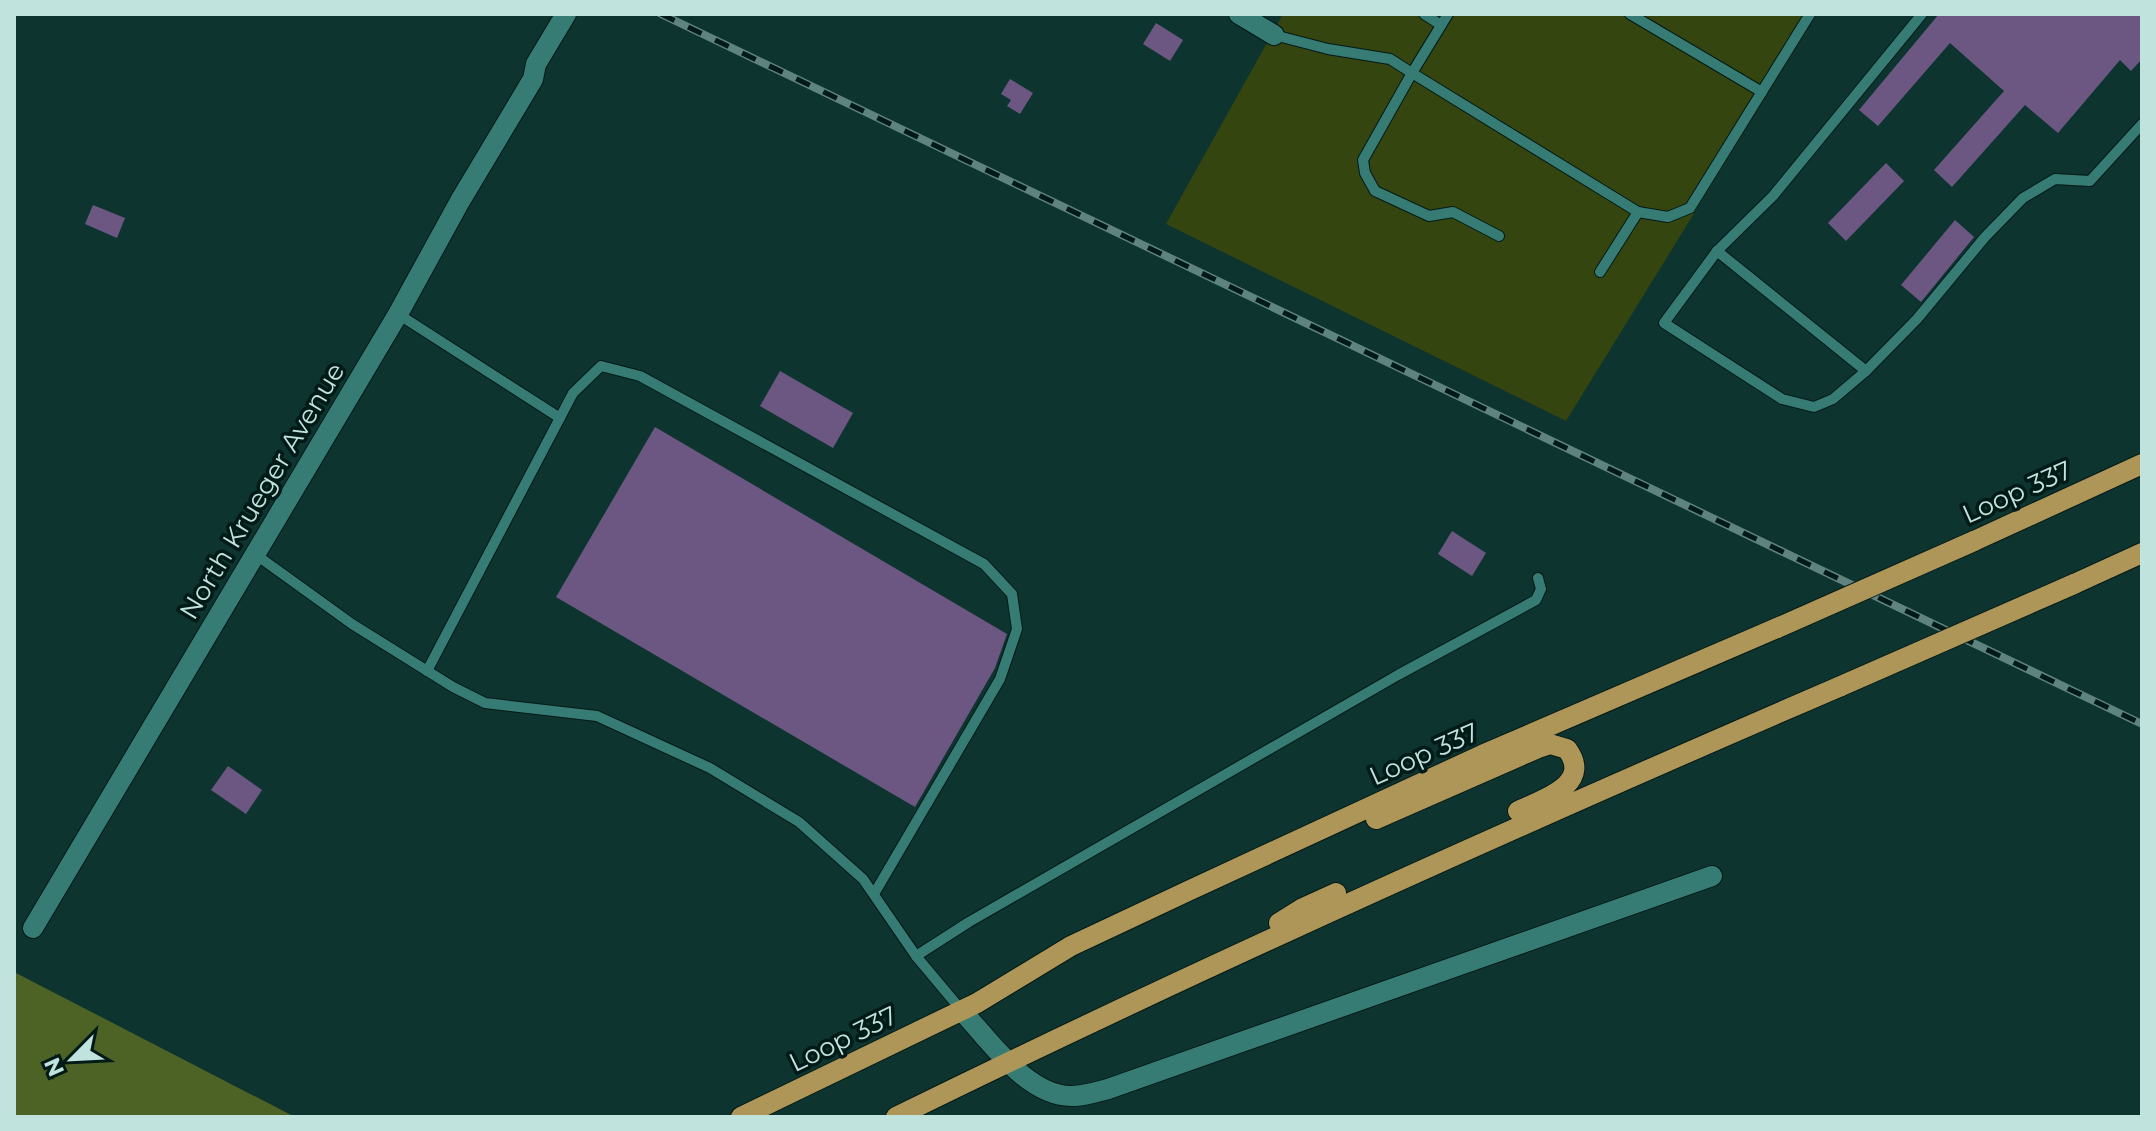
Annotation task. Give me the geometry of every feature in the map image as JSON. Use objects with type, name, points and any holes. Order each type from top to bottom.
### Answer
[{"type":"main road","name":"Loop 337","points":[[741,1117],[962,1011],[1071,946],[1188,891],[1482,755],[1777,628],[2142,464]]},
{"type":"main road","points":[[896,1117],[1219,962],[1563,805],[2142,553]]},
{"type":"main road","points":[[1188,891],[1280,861],[1538,748],[1561,745],[1574,759],[1575,771],[1562,789],[1303,908],[1219,962]]},
{"type":"street","name":"North Krueger Avenue","points":[[533,79],[536,64],[566,14]]},
{"type":"street","name":"North Krueger Avenue","points":[[33,928],[398,314],[460,201],[533,79],[546,68],[579,14]]},
{"type":"street","points":[[1239,14],[1274,35]]},
{"type":"street","points":[[962,1011],[1039,1089],[1071,1097],[1108,1089],[1712,876]]},
{"type":"lane","points":[[1424,14],[1441,25]]},
{"type":"lane","points":[[1448,14],[1363,160],[1365,173],[1375,191],[1429,216],[1453,212],[1499,236]]},
{"type":"lane","points":[[1630,14],[1762,92]]},
{"type":"lane","points":[[1274,35],[1328,49],[1390,59],[1638,212],[1668,217],[1690,208],[1810,14]]},
{"type":"lane","points":[[1922,14],[1773,196],[1717,251],[1664,323],[1782,399],[1814,407],[1833,399],[1866,371],[1917,319],[1985,237],[2023,198],[2055,179],[2090,181],[2142,124]]},
{"type":"lane","points":[[1600,272],[1638,212]]},
{"type":"lane","points":[[1717,251],[1866,371]]},
{"type":"lane","points":[[398,314],[560,418]]},
{"type":"lane","points":[[427,671],[573,393],[601,366],[640,376],[984,564],[1012,594],[1017,629],[1000,679],[874,894]]},
{"type":"lane","points":[[254,553],[352,624],[485,703],[597,716],[710,768],[799,822],[863,879],[916,956],[962,1011]]},
{"type":"lane","points":[[916,956],[969,922],[1343,707],[1536,600],[1541,589],[1538,578]]},
{"type":"green space","points":[[1283,14],[1817,14],[1566,421],[1166,224]]},
{"type":"green space","points":[[14,972],[295,1117],[14,1117]]},
{"type":"building","points":[[1939,14],[2142,14],[2142,59],[2131,71],[2120,60],[2058,133],[2025,105],[1952,187],[1934,170],[2004,91],[1950,43],[1878,126],[1859,110]]},
{"type":"building","points":[[1156,23],[1183,40],[1170,61],[1143,44]]},
{"type":"building","points":[[1010,79],[1033,93],[1020,114],[1007,106],[1011,100],[1001,94]]},
{"type":"building","points":[[1886,163],[1904,181],[1846,241],[1828,223]]},
{"type":"building","points":[[93,205],[125,218],[117,238],[85,224]]},
{"type":"building","points":[[1955,220],[1974,237],[1921,302],[1901,285]]},
{"type":"building","points":[[780,371],[853,413],[833,448],[760,406]]},
{"type":"building","points":[[655,427],[1007,634],[995,668],[915,807],[556,597]]},
{"type":"building","points":[[1452,531],[1486,553],[1472,576],[1438,554]]},
{"type":"building","points":[[228,766],[262,790],[246,814],[211,790]]},
{"type":"railway","points":[[661,14],[2142,724]]}]
